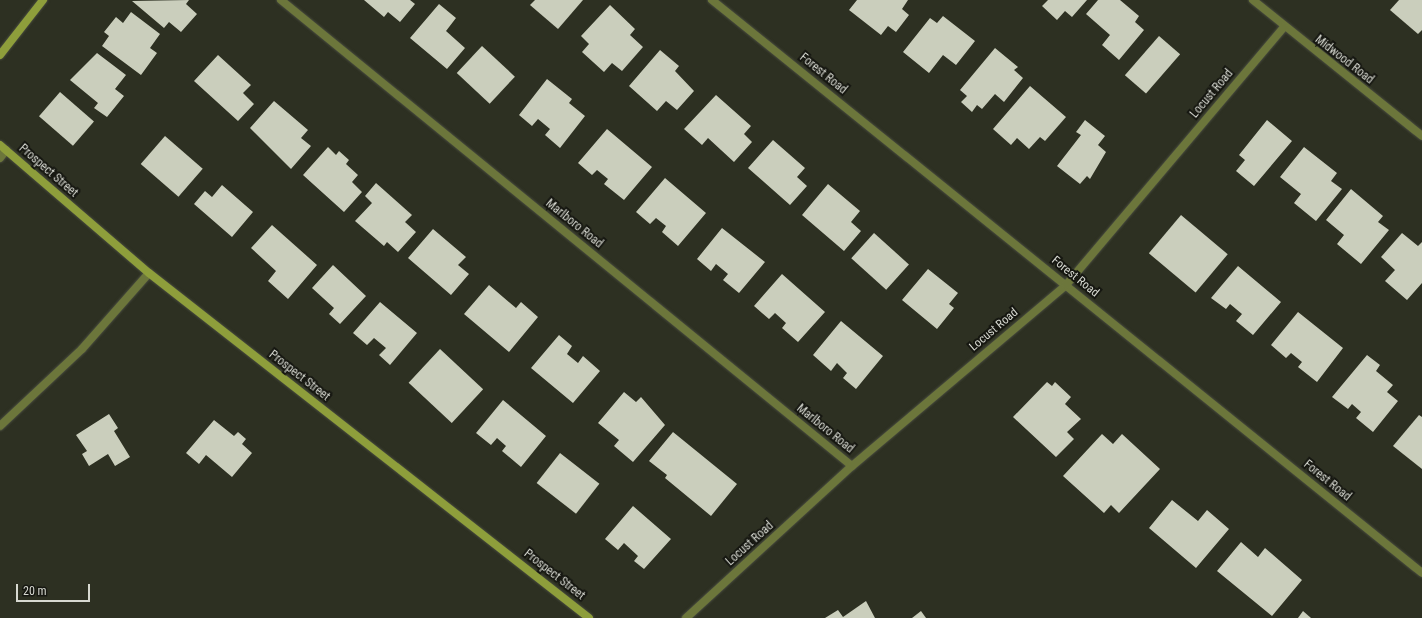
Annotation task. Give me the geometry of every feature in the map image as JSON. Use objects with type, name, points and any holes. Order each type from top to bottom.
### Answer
[{"type":"main road","points":[[0,55],[43,0]]},
{"type":"main road","name":"Prospect Street","points":[[3,147],[149,273],[589,618]]},
{"type":"street","name":"Marlboro Road","points":[[281,0],[852,466]]},
{"type":"street","name":"Forest Road","points":[[712,0],[1422,573]]},
{"type":"street","name":"Midwood Road","points":[[1253,0],[1284,27],[1422,136]]},
{"type":"street","name":"Locust Road","points":[[686,618],[852,466],[1066,285],[1284,27]]},
{"type":"street","points":[[0,158],[3,147]]},
{"type":"street","points":[[0,426],[82,349],[149,273]]},
{"type":"building","points":[[189,0],[186,4],[197,14],[181,32],[169,22],[164,28],[132,1]]},
{"type":"building","points":[[364,0],[410,0],[415,4],[400,22],[388,12],[384,17]]},
{"type":"building","points":[[535,0],[583,0],[558,29],[530,5]]},
{"type":"building","points":[[857,0],[908,0],[902,9],[909,15],[896,32],[888,26],[881,35],[849,10]]},
{"type":"building","points":[[1048,0],[1087,0],[1072,17],[1065,11],[1057,20],[1042,6]]},
{"type":"building","points":[[1098,0],[1120,0],[1139,16],[1135,22],[1144,30],[1119,60],[1102,45],[1110,35],[1086,14]]},
{"type":"building","points":[[1399,0],[1422,0],[1422,30],[1418,34],[1390,10]]},
{"type":"building","points":[[439,4],[456,18],[446,31],[465,48],[447,69],[410,38]]},
{"type":"building","points":[[610,5],[635,29],[630,35],[643,47],[622,71],[612,63],[604,72],[582,52],[589,44],[581,36]]},
{"type":"building","points":[[131,12],[160,34],[150,48],[157,53],[141,75],[102,46],[109,36],[104,32],[116,17],[123,23]]},
{"type":"building","points":[[943,16],[975,41],[956,65],[943,55],[929,73],[903,52],[930,18],[937,23]]},
{"type":"building","points":[[1159,36],[1180,54],[1146,94],[1125,75]]},
{"type":"building","points":[[482,46],[515,77],[490,104],[457,73]]},
{"type":"building","points":[[995,48],[1018,67],[1014,70],[1023,78],[1004,102],[995,94],[982,109],[977,105],[972,112],[961,102],[967,96],[960,90]]},
{"type":"building","points":[[660,50],[679,66],[675,71],[694,91],[677,110],[666,101],[657,111],[629,86]]},
{"type":"building","points":[[97,53],[126,75],[115,89],[124,96],[107,117],[94,108],[98,103],[70,80]]},
{"type":"building","points":[[218,55],[251,85],[243,93],[254,104],[238,121],[194,81]]},
{"type":"building","points":[[547,79],[572,99],[569,103],[585,116],[560,148],[545,135],[550,129],[538,119],[532,126],[519,115]]},
{"type":"building","points":[[1030,86],[1066,117],[1045,141],[1040,137],[1029,149],[1017,138],[1011,145],[993,129]]},
{"type":"building","points":[[60,92],[94,122],[73,146],[39,116]]},
{"type":"building","points":[[716,95],[751,126],[744,134],[752,142],[734,162],[708,138],[702,145],[684,129]]},
{"type":"building","points":[[274,101],[308,130],[301,138],[311,146],[291,169],[250,128]]},
{"type":"building","points":[[1085,120],[1105,136],[1098,145],[1106,152],[1090,179],[1087,176],[1080,184],[1057,166],[1081,135],[1076,132]]},
{"type":"building","points":[[1267,120],[1292,141],[1254,186],[1236,171],[1245,160],[1239,155]]},
{"type":"building","points":[[607,129],[652,167],[624,200],[604,184],[608,179],[597,170],[592,175],[578,163]]},
{"type":"building","points":[[165,136],[203,169],[178,197],[141,164]]},
{"type":"building","points":[[773,140],[805,168],[797,177],[807,186],[790,205],[748,168]]},
{"type":"building","points":[[328,147],[336,155],[339,151],[349,160],[346,164],[358,175],[352,182],[362,192],[344,212],[303,175]]},
{"type":"building","points":[[1304,147],[1337,173],[1331,181],[1342,189],[1316,221],[1294,203],[1301,194],[1280,177]]},
{"type":"building","points":[[665,178],[706,213],[678,246],[662,232],[666,226],[656,218],[650,224],[636,212]]},
{"type":"building","points":[[376,183],[412,215],[405,222],[416,232],[398,252],[387,242],[384,246],[355,221],[372,203],[365,196]]},
{"type":"building","points":[[828,184],[860,211],[851,222],[861,231],[844,251],[802,215]]},
{"type":"building","points":[[222,185],[253,212],[232,237],[194,204],[205,191],[212,197]]},
{"type":"building","points":[[1351,189],[1383,216],[1378,222],[1389,230],[1361,264],[1337,244],[1344,235],[1326,220]]},
{"type":"building","points":[[1181,215],[1228,254],[1196,293],[1149,253]]},
{"type":"building","points":[[272,225],[317,265],[288,299],[268,281],[276,271],[251,248]]},
{"type":"building","points":[[722,228],[765,262],[739,293],[723,280],[728,274],[716,264],[711,271],[697,259]]},
{"type":"building","points":[[433,229],[466,257],[458,265],[469,274],[451,295],[408,258]]},
{"type":"building","points":[[874,233],[909,264],[886,290],[851,258]]},
{"type":"building","points":[[1402,233],[1418,246],[1422,242],[1422,283],[1407,300],[1385,281],[1395,270],[1381,257]]},
{"type":"building","points":[[333,265],[366,296],[340,324],[329,314],[334,308],[312,288]]},
{"type":"building","points":[[1238,266],[1281,302],[1253,335],[1236,321],[1242,314],[1230,304],[1226,309],[1211,298]]},
{"type":"building","points":[[928,269],[958,293],[949,304],[954,308],[937,329],[902,300]]},
{"type":"building","points":[[782,274],[825,312],[798,342],[782,328],[786,323],[775,313],[769,319],[754,306]]},
{"type":"building","points":[[489,285],[516,308],[521,302],[538,317],[509,352],[464,314]]},
{"type":"building","points":[[380,302],[417,333],[390,365],[379,355],[386,348],[374,338],[367,345],[353,333]]},
{"type":"building","points":[[1298,312],[1343,348],[1317,382],[1298,367],[1302,362],[1291,353],[1286,358],[1271,345]]},
{"type":"building","points":[[841,321],[883,356],[856,389],[843,378],[847,373],[837,363],[831,371],[813,355]]},
{"type":"building","points":[[559,335],[572,346],[567,354],[578,363],[583,356],[600,371],[573,403],[531,368]]},
{"type":"building","points":[[440,349],[483,389],[452,423],[409,383]]},
{"type":"building","points":[[1367,355],[1380,365],[1376,371],[1393,385],[1387,392],[1398,401],[1373,432],[1356,418],[1361,412],[1352,404],[1348,409],[1332,397]]},
{"type":"building","points":[[1047,382],[1052,386],[1055,382],[1071,397],[1065,404],[1081,419],[1067,432],[1074,439],[1056,457],[1013,417]]},
{"type":"building","points":[[624,392],[636,402],[641,397],[665,425],[633,462],[614,446],[619,440],[598,423]]},
{"type":"building","points":[[503,400],[546,436],[521,467],[502,451],[506,446],[497,438],[491,445],[476,433]]},
{"type":"building","points":[[109,414],[118,428],[114,431],[130,457],[115,466],[108,454],[89,466],[82,454],[87,451],[76,435]]},
{"type":"building","points":[[1419,415],[1422,417],[1422,469],[1393,446]]},
{"type":"building","points":[[214,420],[234,436],[238,432],[246,439],[242,444],[252,453],[232,477],[206,455],[199,464],[186,453]]},
{"type":"building","points":[[673,432],[737,484],[711,516],[665,478],[667,475],[649,461]]},
{"type":"building","points":[[1102,434],[1113,444],[1122,434],[1160,469],[1119,513],[1111,505],[1104,513],[1063,476]]},
{"type":"building","points":[[560,453],[599,484],[576,514],[537,483]]},
{"type":"building","points":[[1172,500],[1198,521],[1207,510],[1229,529],[1196,568],[1149,528]]},
{"type":"building","points":[[633,506],[671,539],[644,569],[634,561],[638,556],[624,543],[618,550],[605,539]]},
{"type":"building","points":[[1241,542],[1258,557],[1265,548],[1302,580],[1272,616],[1217,571]]},
{"type":"building","points":[[866,601],[875,618],[825,618],[838,610],[843,617]]},
{"type":"building","points":[[921,611],[926,618],[912,618]]},
{"type":"building","points":[[1303,611],[1311,618],[1298,618]]}]
